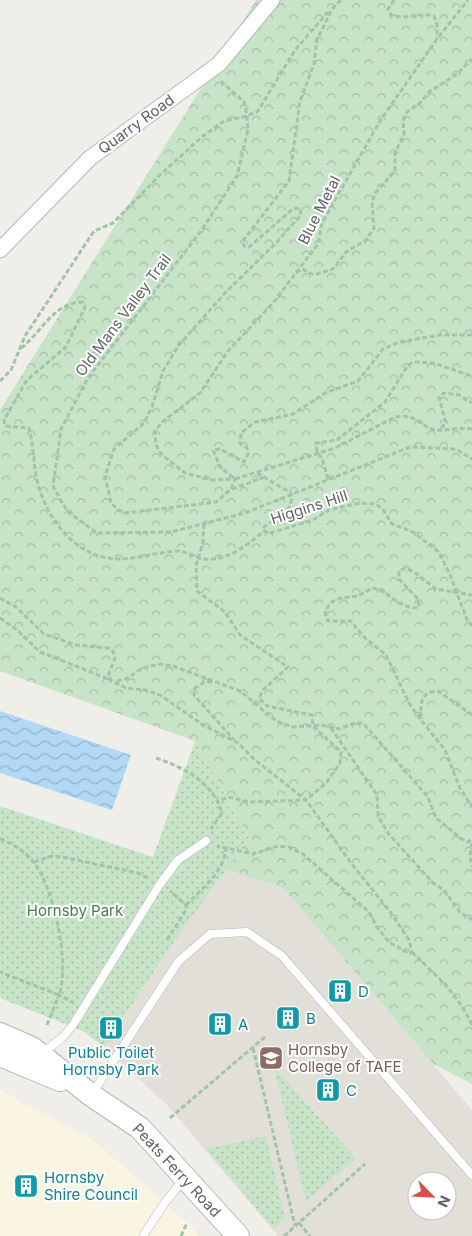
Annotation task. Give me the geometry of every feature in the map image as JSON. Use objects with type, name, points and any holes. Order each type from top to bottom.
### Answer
[{"type":"main road","name":"Peats Ferry Road","points":[[0,1034],[26,1044],[88,1094],[140,1128],[238,1236]]},
{"type":"main road","name":"Peats Ferry Road","points":[[0,1055],[88,1094]]},
{"type":"street","name":"Quarry Road","points":[[0,250],[90,158],[218,64],[272,0]]},
{"type":"lane","points":[[40,1054],[62,1038],[74,1025],[160,884],[178,860],[207,844]]},
{"type":"lane","points":[[88,1094],[178,962],[210,934],[247,932],[282,956],[472,1175]]},
{"type":"lane","points":[[143,1236],[164,1204],[186,1177]]},
{"type":"path","points":[[21,348],[25,336],[94,232],[113,223],[160,175],[203,136],[224,121],[247,116],[258,111],[295,50],[316,24],[341,0]]},
{"type":"path","points":[[394,0],[388,10],[391,15],[398,18],[425,13],[434,16],[437,24],[437,38]]},
{"type":"path","name":"Blue Metal","points":[[234,479],[212,480],[189,475],[162,455],[156,445],[155,431],[162,422],[200,393],[228,351],[272,303],[318,244],[322,223],[380,121],[437,38],[468,0]]},
{"type":"path","points":[[265,477],[231,489],[216,502],[126,513],[118,510],[111,502],[105,476],[114,449],[144,423],[152,408],[163,370],[179,346],[225,293],[274,245],[301,215],[300,208],[293,209],[256,243],[249,247],[244,246],[242,242],[289,181],[300,101],[312,71],[322,27],[332,9]]},
{"type":"path","points":[[294,274],[302,269],[314,275],[333,269],[346,252],[366,240],[374,228],[372,204],[375,193],[396,171],[395,152],[404,134],[403,121],[408,112],[421,102],[429,92],[457,74],[472,59]]},
{"type":"path","name":"Old Mans Valley Trail","points":[[235,93],[244,102],[248,130],[237,176],[206,223],[126,326],[83,386],[61,429],[54,486],[67,511],[97,533],[171,532],[245,513],[410,447],[456,449],[472,459]]},
{"type":"path","name":"Higgins Hill","points":[[0,381],[11,370],[21,348],[31,340],[61,306],[82,302],[85,307],[81,319],[66,348],[27,380],[4,420],[5,426],[29,428],[38,484],[52,519],[74,543],[100,556],[118,559],[177,551],[198,558],[218,559],[235,552],[264,530],[270,533],[307,522],[324,512],[352,504],[375,504],[382,508],[392,524],[413,532],[439,552],[457,591],[467,620],[472,626]]},
{"type":"path","points":[[234,479],[220,467],[213,450],[220,448],[244,462],[248,454],[246,448],[240,443],[241,433],[255,422],[292,414],[324,393],[358,381],[383,349],[399,342],[440,335],[472,335]]},
{"type":"path","points":[[328,479],[322,458],[317,453],[316,443],[337,440],[385,402],[408,365],[425,361],[472,376]]},
{"type":"path","points":[[439,430],[446,423],[440,404],[440,397],[444,393],[459,396],[472,403]]},
{"type":"path","points":[[234,479],[336,448],[395,417],[405,415],[434,430],[460,427],[472,429]]},
{"type":"path","points":[[257,473],[291,493],[292,504],[289,509],[263,528],[264,530]]},
{"type":"path","points":[[231,489],[234,479]]},
{"type":"path","points":[[204,524],[203,542],[196,565],[197,592],[225,612],[240,635],[288,667],[263,690],[259,698],[267,706],[312,715],[313,726],[341,752],[340,763],[326,783],[306,800],[250,802],[228,797],[219,801]]},
{"type":"path","points":[[472,595],[436,589],[414,572],[405,568],[399,570],[399,578],[418,599],[419,607],[412,608],[372,588],[357,596],[340,597],[326,608],[325,615],[328,621],[351,622],[364,638],[386,655],[409,703],[445,750],[460,788],[472,807]]},
{"type":"path","points":[[0,598],[16,607],[44,634],[76,645],[108,648],[112,651],[115,658],[108,676],[112,681],[118,682],[143,668],[159,664],[190,671],[248,696],[263,712],[276,721],[293,727],[322,725],[340,729],[355,723],[363,723],[428,797],[436,818],[462,839],[468,842],[472,838]]},
{"type":"path","points":[[0,618],[18,630],[40,652],[126,688],[145,690],[160,695],[203,725],[238,744]]},
{"type":"path","points":[[215,681],[205,682],[195,688],[194,695],[255,760],[306,800],[391,913],[409,940],[412,952],[430,972],[449,986],[464,1008],[472,1025]]},
{"type":"path","points":[[420,719],[424,696],[429,691],[438,691],[472,714]]},
{"type":"path","points":[[332,728],[377,795],[378,816],[388,833],[433,882],[444,890],[460,912],[472,920]]},
{"type":"path","points":[[156,758],[175,764],[197,778],[219,801],[222,813],[213,823],[207,844],[253,854],[278,846],[289,847],[303,854],[369,912],[389,942],[404,953],[410,954],[412,952]]},
{"type":"path","points":[[0,839],[21,850],[34,862],[47,890],[60,936],[63,978],[59,995],[46,1026]]},
{"type":"path","points":[[472,843],[470,856],[472,867]]},
{"type":"path","points":[[167,940],[183,918],[186,905],[218,870],[226,855],[226,848]]},
{"type":"path","points":[[34,862],[52,856],[62,857],[138,874],[160,884],[186,905]]},
{"type":"path","points":[[0,972],[59,995]]},
{"type":"path","points":[[170,1118],[266,1036]]},
{"type":"path","points":[[253,1048],[296,1226]]},
{"type":"path","points":[[284,1236],[365,1164]]},
{"type":"path","points":[[181,1236],[187,1223]]},
{"type":"path","points":[[299,1223],[310,1236]]},
{"type":"shaded area","name":"Hornsby College of TAFE","points":[[226,869],[283,888],[472,1110],[472,1236],[278,1236],[167,1105],[104,1047],[173,943]]},
{"type":"shaded area","points":[[0,1090],[93,1140],[191,1226],[199,1236],[0,1236]]},
{"type":"green space","points":[[256,0],[472,0],[472,1084],[433,1064],[283,888],[226,869],[249,838],[195,741],[0,671],[0,410]]},
{"type":"green space","name":"Hornsby Park","points":[[195,741],[249,838],[173,943],[104,1047],[83,1031],[0,998],[0,806],[153,857]]},
{"type":"green space","points":[[274,1067],[356,1158],[306,1202]]},
{"type":"green space","points":[[266,1136],[285,1218],[274,1229],[206,1149]]},
{"type":"water","points":[[0,711],[131,755],[112,810],[0,773]]},
{"type":"place","name":"D","points":[[340,991]]},
{"type":"place","name":"B","points":[[288,1018]]},
{"type":"place","name":"A","points":[[220,1024]]},
{"type":"place","name":"Public Toilet Hornsby Park","points":[[111,1028]]},
{"type":"place","name":"Hornsby College of TAFE","points":[[271,1058]]},
{"type":"place","name":"C","points":[[328,1090]]},
{"type":"place","name":"Hornsby Shire Council","points":[[26,1186]]}]
